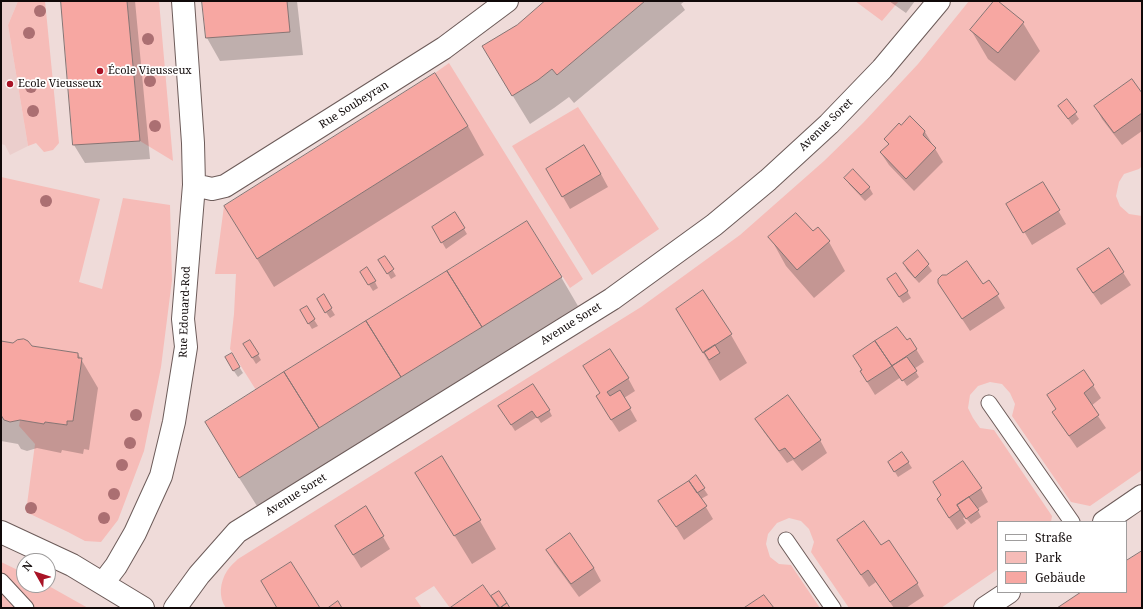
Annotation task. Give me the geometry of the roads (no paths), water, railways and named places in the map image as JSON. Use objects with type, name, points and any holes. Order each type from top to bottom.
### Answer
[{"type":"street","name":"Rue Edouard-Rod","points":[[103,583],[116,566],[135,533],[161,476],[174,422],[186,346],[183,319],[194,185],[193,143],[183,1]]},
{"type":"street","name":"Rue Soubeyran","points":[[194,185],[212,189],[225,186],[444,48],[507,1]]},
{"type":"street","name":"Avenue Soret","points":[[174,608],[199,575],[238,532],[612,298],[714,225],[768,180],[829,124],[882,69],[939,1]]},
{"type":"street","points":[[1105,521],[1142,496]]},
{"type":"street","points":[[1,532],[72,565],[143,608]]},
{"type":"street","points":[[985,608],[1008,593]]},
{"type":"lane","points":[[989,404],[1071,521]]},
{"type":"lane","points":[[786,540],[834,608]]},
{"type":"lane","points":[[1,581],[26,608]]},
{"type":"place","name":"École Vieusseux","points":[[100,71]]},
{"type":"place","name":"Ecole Vieusseux","points":[[10,84]]}]
